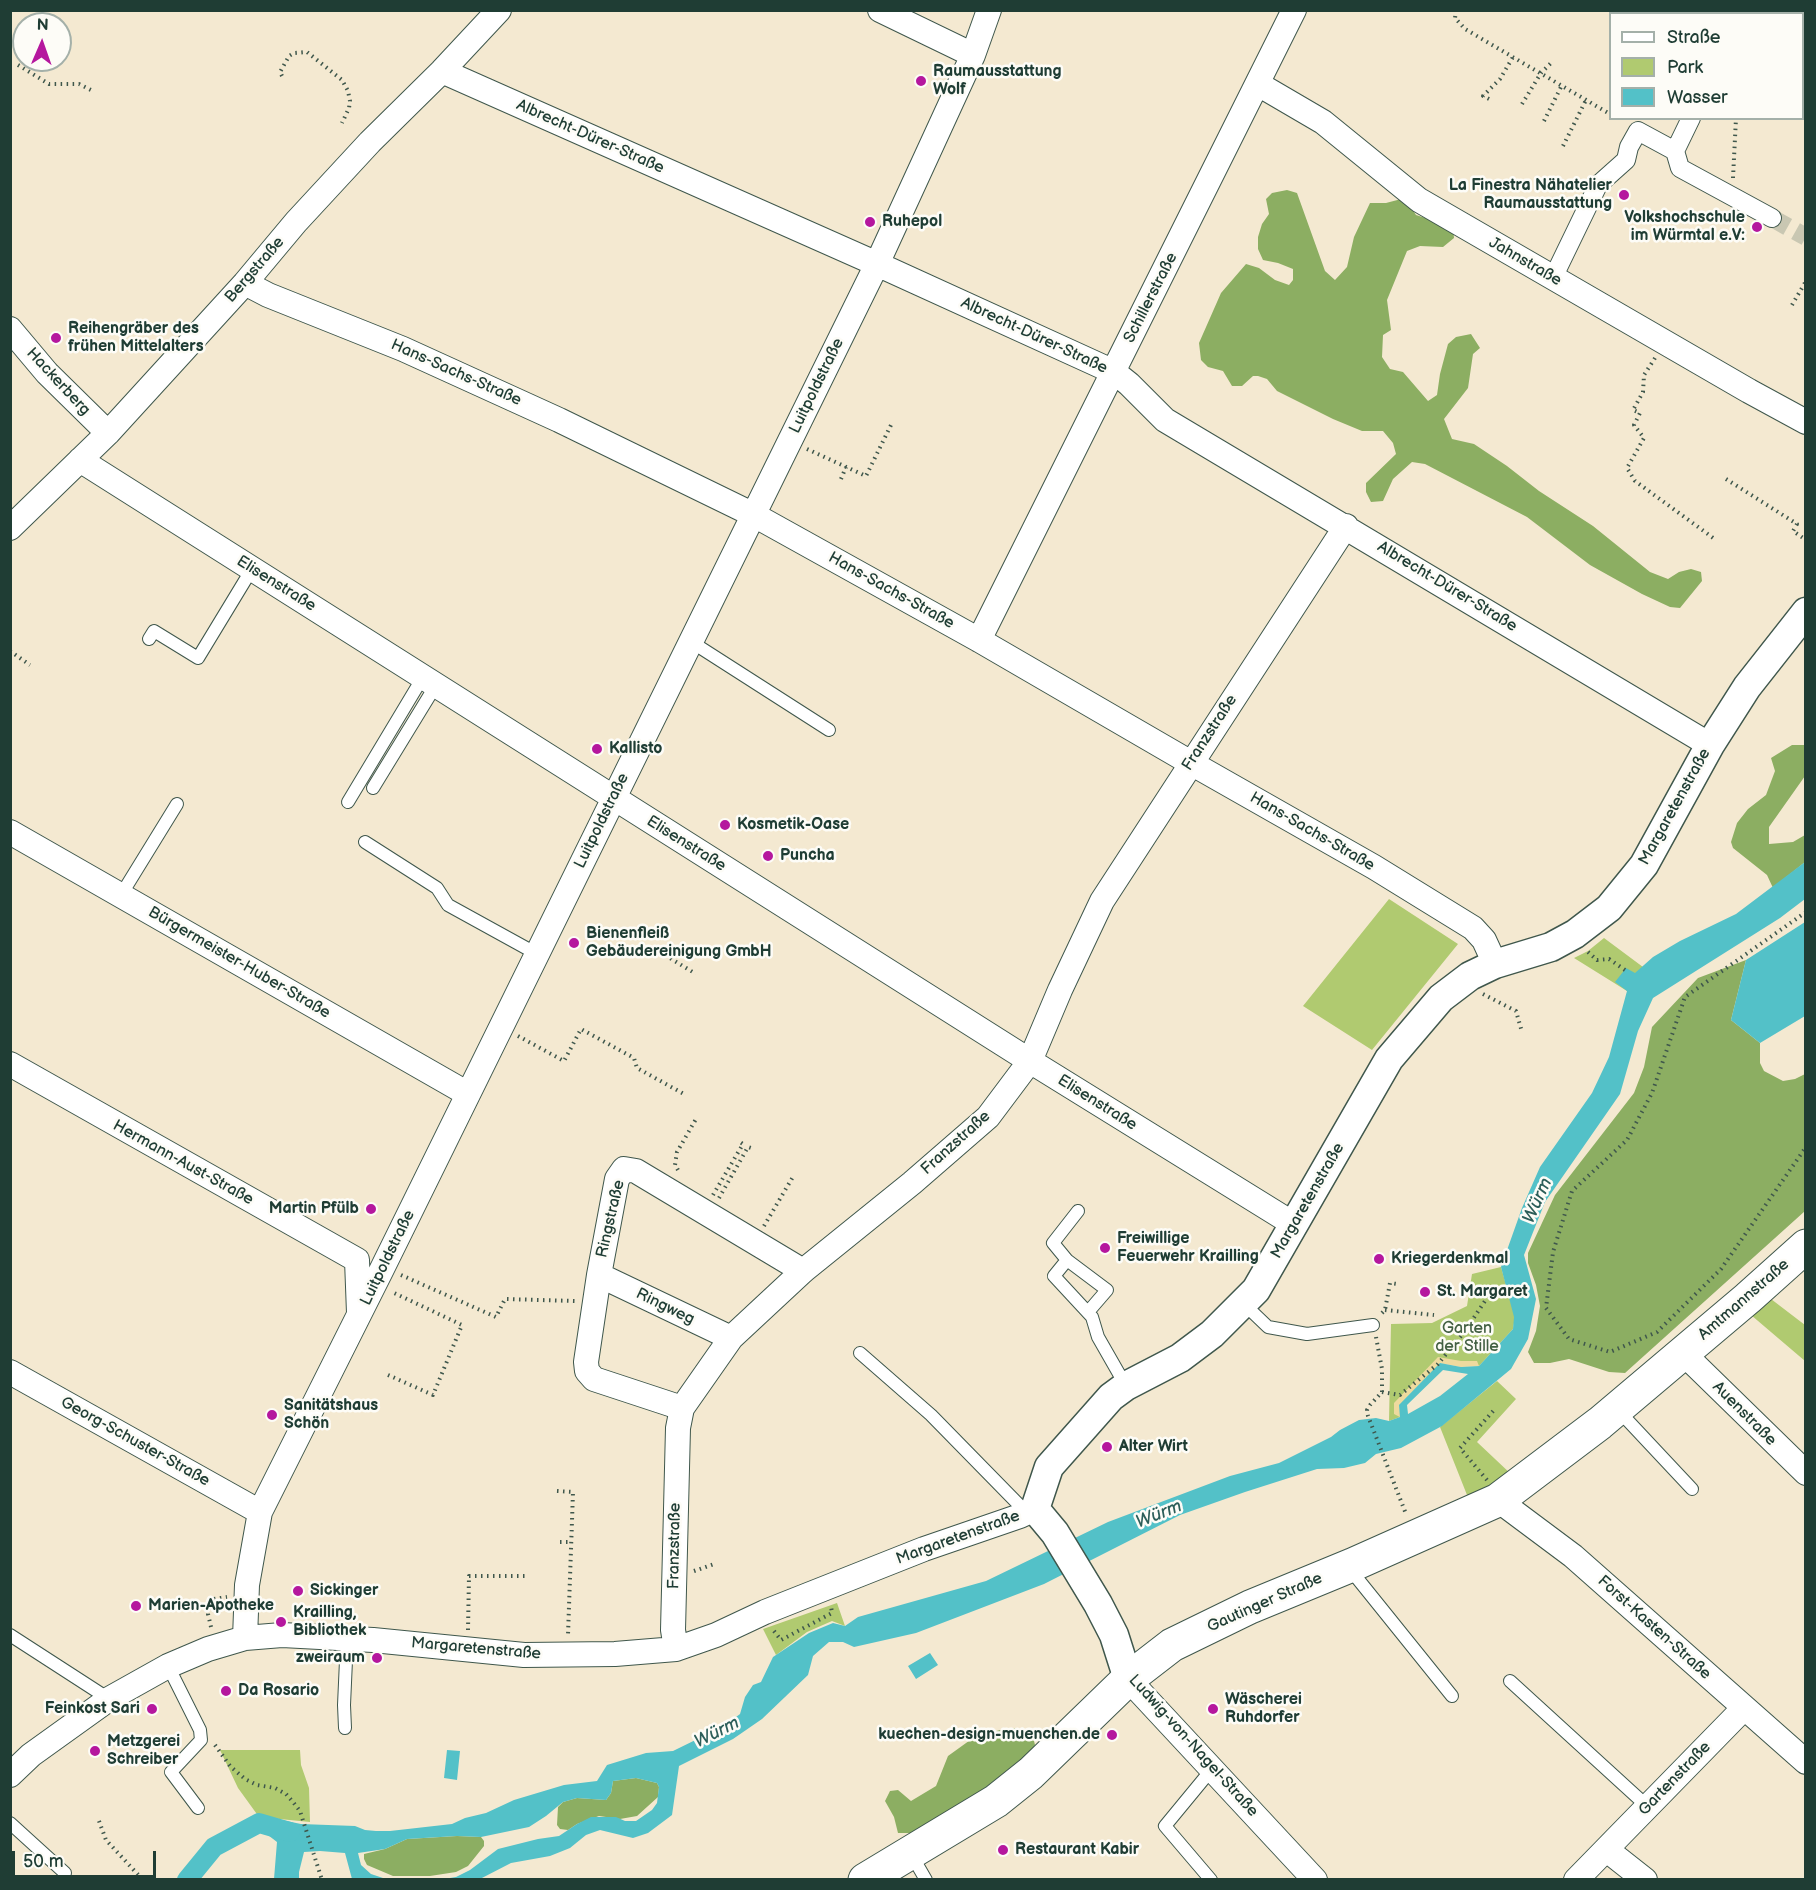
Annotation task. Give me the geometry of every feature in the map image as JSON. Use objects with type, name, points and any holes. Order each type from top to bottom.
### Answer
[{"type":"main road","name":"Amtmannstraße","points":[[1683,1353],[1806,1246]]},
{"type":"main road","name":"Gautinger Straße","points":[[865,1880],[919,1866],[1031,1773],[1128,1679],[1172,1645],[1250,1607],[1352,1565],[1495,1493],[1617,1409],[1683,1353]]},
{"type":"street","name":"Bergstraße","points":[[10,528],[108,433],[245,283],[296,222],[370,142],[442,71],[499,10]]},
{"type":"street","points":[[880,10],[973,55]]},
{"type":"street","name":"Luitpoldstraße","points":[[245,1638],[247,1585],[260,1512],[360,1314],[876,264],[973,55],[988,10]]},
{"type":"street","name":"Schillerstraße","points":[[980,640],[1294,10]]},
{"type":"street","name":"Albrecht-Dürer-Straße","points":[[442,71],[1114,372],[1165,420],[1710,745]]},
{"type":"street","name":"Jahnstraße","points":[[1258,84],[1323,122],[1419,200],[1806,422]]},
{"type":"street","points":[[1690,120],[1675,152],[1680,168],[1772,218]]},
{"type":"street","points":[[1552,278],[1598,185],[1626,160],[1629,147],[1638,131],[1675,152]]},
{"type":"street","name":"Hans-Sachs-Straße","points":[[245,283],[268,295],[414,354],[559,420],[754,515],[980,640],[1191,764],[1374,867],[1473,928],[1484,940],[1495,964]]},
{"type":"street","name":"Hackerberg","points":[[10,330],[46,373],[108,433]]},
{"type":"street","name":"Elisenstraße","points":[[80,460],[1030,1061],[1295,1225]]},
{"type":"street","name":"Franzstraße","points":[[676,1649],[673,1630],[678,1428],[682,1408],[731,1338],[803,1271],[912,1183],[988,1117],[1030,1061],[1102,901],[1346,526]]},
{"type":"street","name":"Margaretenstraße","points":[[10,1774],[32,1755],[109,1699],[168,1666],[208,1649],[245,1638],[282,1635],[347,1638],[524,1655],[615,1654],[676,1649],[716,1635],[765,1612],[933,1546],[1031,1511],[1049,1467],[1111,1397],[1126,1386],[1180,1358],[1212,1334],[1244,1304],[1263,1279],[1295,1225],[1389,1059],[1441,998],[1470,976],[1495,964],[1551,947],[1583,930],[1609,908],[1644,865],[1710,745],[1747,687],[1806,612]]},
{"type":"street","name":"Bürgermeister-Huber-Straße","points":[[10,832],[468,1094]]},
{"type":"street","name":"Hermann-Aust-Straße","points":[[10,1064],[357,1260]]},
{"type":"street","name":"Ringstraße","points":[[682,1408],[594,1379],[586,1371],[598,1275],[617,1179],[624,1169],[636,1171],[803,1271]]},
{"type":"street","points":[[360,1314],[357,1260],[392,1249]]},
{"type":"street","name":"Ringweg","points":[[598,1275],[731,1338]]},
{"type":"street","name":"Auenstraße","points":[[1683,1353],[1806,1473]]},
{"type":"street","name":"Georg-Schuster-Straße","points":[[10,1372],[260,1512]]},
{"type":"street","name":"Forst-Kasten-Straße","points":[[1495,1493],[1572,1556],[1806,1762]]},
{"type":"street","name":"Ludwig-von-Nagel-Straße","points":[[1031,1511],[1055,1533],[1098,1604],[1114,1635],[1128,1679],[1315,1880]]},
{"type":"street","name":"Gartenstraße","points":[[1576,1880],[1744,1708]]},
{"type":"street","points":[[1607,1850],[1645,1880]]},
{"type":"lane","points":[[149,639],[154,631],[198,658],[252,569]]},
{"type":"lane","points":[[690,641],[829,730]]},
{"type":"lane","points":[[373,788],[429,681]]},
{"type":"lane","points":[[348,802],[429,681]]},
{"type":"lane","points":[[121,895],[177,804]]},
{"type":"lane","points":[[365,842],[437,888],[448,905],[537,954]]},
{"type":"lane","points":[[1078,1211],[1053,1243],[1067,1260],[1107,1290],[1088,1312]]},
{"type":"lane","points":[[1067,1260],[1054,1276],[1092,1317],[1098,1337],[1126,1386]]},
{"type":"lane","points":[[1244,1304],[1268,1327],[1307,1334],[1373,1325]]},
{"type":"lane","points":[[860,1353],[931,1415],[1031,1511]]},
{"type":"lane","points":[[1617,1409],[1692,1489]]},
{"type":"lane","points":[[1352,1565],[1358,1578],[1452,1696]]},
{"type":"lane","points":[[10,1635],[109,1699]]},
{"type":"lane","points":[[345,1728],[347,1638]]},
{"type":"lane","points":[[168,1666],[200,1730],[201,1740],[171,1772],[198,1809]]},
{"type":"lane","points":[[1510,1681],[1648,1807]]},
{"type":"lane","points":[[1211,1880],[1165,1826],[1212,1769]]},
{"type":"lane","points":[[10,1823],[65,1873]]},
{"type":"path","points":[[1456,10],[1455,18],[1465,29],[1609,113]]},
{"type":"path","points":[[282,75],[280,72],[289,56],[294,53],[307,52],[342,81],[348,91],[349,108],[342,123]]},
{"type":"path","points":[[1489,99],[1483,96],[1500,79],[1514,57]]},
{"type":"path","points":[[1522,104],[1541,73],[1551,63]]},
{"type":"path","points":[[29,72],[49,84],[79,84],[93,91]]},
{"type":"path","points":[[1544,121],[1562,86]]},
{"type":"path","points":[[1563,146],[1586,100]]},
{"type":"path","points":[[1732,196],[1736,120]]},
{"type":"path","points":[[1792,305],[1806,281]]},
{"type":"path","points":[[1665,342],[1644,375],[1643,392],[1634,410],[1640,413],[1634,425],[1644,438],[1627,468],[1635,481],[1716,540]]},
{"type":"path","points":[[790,441],[866,476],[891,425]]},
{"type":"path","points":[[841,479],[846,467]]},
{"type":"path","points":[[1726,479],[1797,524],[1793,531],[1806,540]]},
{"type":"path","points":[[10,651],[30,665]]},
{"type":"path","points":[[1806,912],[1685,997],[1652,1093],[1627,1140],[1572,1191],[1553,1252],[1546,1308],[1569,1339],[1610,1352],[1657,1332],[1721,1269],[1806,1147]]},
{"type":"path","points":[[655,949],[696,974]]},
{"type":"path","points":[[1592,956],[1597,960],[1609,959],[1625,970]]},
{"type":"path","points":[[1461,983],[1516,1011],[1522,1032]]},
{"type":"path","points":[[501,1028],[564,1060],[581,1029],[634,1059],[637,1068],[684,1094]]},
{"type":"path","points":[[678,1170],[675,1165],[677,1152],[696,1119]]},
{"type":"path","points":[[707,1213],[743,1144],[740,1142]]},
{"type":"path","points":[[707,1213],[748,1147],[751,1148]]},
{"type":"path","points":[[756,1242],[794,1175]]},
{"type":"path","points":[[377,1279],[403,1275],[496,1317],[505,1299],[594,1301]]},
{"type":"path","points":[[377,1279],[462,1324],[433,1395],[388,1375]]},
{"type":"path","points":[[1385,1310],[1390,1283],[1397,1284]]},
{"type":"path","points":[[1382,1392],[1400,1395],[1438,1364],[1465,1331],[1491,1292]]},
{"type":"path","points":[[1403,1506],[1367,1410],[1382,1392],[1382,1370],[1373,1325],[1374,1318],[1385,1310],[1434,1315]]},
{"type":"path","points":[[1495,1409],[1460,1448],[1495,1493]]},
{"type":"path","points":[[557,1491],[573,1492],[567,1654]]},
{"type":"path","points":[[560,1542],[571,1542]]},
{"type":"path","points":[[467,1649],[469,1576],[527,1576]]},
{"type":"path","points":[[208,1649],[204,1630],[212,1627],[208,1606],[214,1599],[231,1598],[233,1583],[247,1585]]},
{"type":"path","points":[[773,1630],[781,1640],[832,1613],[831,1607]]},
{"type":"path","points":[[218,1751],[245,1779],[256,1785],[275,1788],[286,1794],[300,1811],[322,1880]]},
{"type":"path","points":[[99,1821],[106,1840],[143,1880]]},
{"type":"green space","points":[[1287,190],[1297,193],[1325,271],[1335,280],[1347,267],[1354,237],[1370,203],[1386,203],[1405,198],[1416,215],[1453,227],[1454,238],[1443,247],[1420,246],[1407,251],[1387,300],[1391,330],[1383,335],[1382,357],[1390,369],[1403,372],[1428,401],[1437,395],[1448,344],[1456,337],[1471,334],[1480,348],[1473,354],[1468,388],[1444,419],[1452,439],[1474,444],[1507,466],[1539,491],[1593,526],[1650,572],[1668,579],[1679,572],[1691,569],[1701,572],[1702,581],[1680,608],[1670,607],[1642,594],[1590,565],[1527,517],[1425,464],[1412,462],[1393,479],[1383,501],[1371,502],[1366,492],[1366,483],[1396,454],[1393,443],[1383,431],[1362,431],[1333,419],[1277,391],[1267,379],[1258,376],[1253,376],[1242,386],[1232,386],[1223,371],[1208,367],[1201,360],[1199,343],[1221,293],[1246,264],[1259,268],[1275,280],[1289,285],[1293,280],[1293,269],[1263,260],[1258,249],[1258,237],[1262,224],[1269,214],[1266,199],[1272,193]]},
{"type":"green space","points":[[1792,745],[1805,745],[1805,776],[1769,827],[1769,844],[1793,842],[1805,835],[1805,862],[1773,888],[1767,875],[1733,848],[1731,842],[1737,823],[1748,809],[1766,795],[1775,771],[1771,758]]},
{"type":"green space","points":[[1389,899],[1458,944],[1372,1050],[1303,1006]]},
{"type":"green space","points":[[1604,938],[1643,967],[1627,991],[1574,958],[1588,951]]},
{"type":"green space","points":[[1746,960],[1731,1020],[1760,1043],[1760,1063],[1764,1071],[1783,1081],[1805,1074],[1805,1211],[1625,1373],[1609,1372],[1569,1359],[1550,1363],[1534,1363],[1528,1352],[1536,1331],[1540,1306],[1528,1263],[1528,1253],[1555,1195],[1634,1093],[1644,1067],[1652,1027],[1698,978]]},
{"type":"green space","name":"Garten der Stille","points":[[1501,1267],[1515,1317],[1513,1329],[1479,1366],[1440,1363],[1399,1405],[1400,1417],[1389,1421],[1391,1324],[1432,1323],[1467,1306],[1472,1274]]},
{"type":"green space","points":[[1771,1299],[1805,1325],[1805,1361],[1751,1315]]},
{"type":"green space","points":[[1497,1381],[1516,1399],[1477,1442],[1512,1475],[1469,1500],[1440,1427]]},
{"type":"green space","points":[[837,1603],[845,1626],[832,1621],[807,1632],[776,1655],[763,1629]]},
{"type":"green space","points":[[1017,1728],[1033,1737],[1035,1745],[1031,1751],[980,1792],[915,1833],[898,1833],[894,1817],[885,1801],[890,1791],[898,1790],[911,1801],[936,1786],[948,1756],[973,1738],[1000,1730]]},
{"type":"green space","points":[[220,1750],[300,1750],[301,1765],[309,1788],[310,1822],[259,1817],[238,1788]]},
{"type":"green space","points":[[636,1778],[657,1783],[659,1787],[658,1797],[637,1816],[620,1819],[599,1816],[568,1830],[560,1829],[557,1825],[558,1807],[563,1802],[577,1798],[606,1800],[611,1793],[613,1781]]},
{"type":"green space","points":[[481,1837],[484,1846],[468,1866],[456,1872],[430,1876],[393,1876],[367,1865],[364,1859],[364,1854],[385,1849],[407,1839]]},
{"type":"sand","points":[[1438,1357],[1477,1361],[1479,1366],[1461,1367],[1440,1363],[1399,1405],[1400,1417],[1394,1414],[1394,1403]]},
{"type":"water","name":"Würm","points":[[1805,862],[1805,899],[1780,918],[1653,998],[1638,1031],[1620,1094],[1545,1202],[1524,1255],[1536,1299],[1528,1339],[1511,1369],[1442,1426],[1401,1448],[1376,1454],[1365,1463],[1344,1468],[1317,1469],[1180,1515],[1044,1584],[916,1633],[854,1647],[843,1642],[829,1642],[813,1656],[808,1675],[762,1719],[733,1739],[679,1766],[672,1815],[648,1833],[633,1838],[600,1830],[586,1835],[570,1848],[550,1856],[511,1863],[480,1879],[444,1879],[456,1877],[470,1870],[498,1849],[559,1836],[591,1817],[616,1817],[625,1821],[636,1821],[652,1810],[657,1803],[659,1787],[657,1783],[636,1778],[613,1781],[611,1793],[606,1800],[577,1798],[563,1802],[529,1827],[481,1837],[407,1839],[385,1849],[358,1853],[361,1865],[371,1874],[386,1879],[352,1879],[345,1853],[320,1851],[304,1852],[299,1879],[274,1879],[277,1842],[264,1832],[265,1820],[355,1826],[376,1831],[452,1824],[486,1813],[514,1800],[564,1785],[597,1781],[607,1765],[646,1753],[673,1751],[724,1726],[740,1714],[745,1697],[753,1685],[761,1682],[773,1657],[809,1633],[833,1623],[845,1626],[858,1617],[986,1581],[1108,1522],[1230,1476],[1279,1463],[1359,1420],[1376,1418],[1389,1421],[1400,1417],[1399,1405],[1440,1363],[1461,1367],[1479,1366],[1513,1329],[1514,1317],[1501,1267],[1522,1208],[1540,1167],[1592,1093],[1609,1057],[1627,991],[1615,982],[1626,968],[1635,973],[1653,957],[1680,941],[1736,914]],"holes":[[[1443,1370],[1468,1374],[1440,1396],[1408,1414],[1407,1405]]]},
{"type":"water","points":[[1805,922],[1805,1016],[1760,1043],[1731,1020],[1746,960]]},
{"type":"water","points":[[930,1653],[938,1665],[916,1679],[908,1666]]},
{"type":"water","points":[[447,1750],[460,1751],[457,1780],[444,1778]]},
{"type":"waterway","points":[[187,1880],[214,1847],[259,1823],[290,1832]]},
{"type":"tunnel","points":[[1772,218],[1806,237]]},
{"type":"place","name":"Raumausstattung Wolf","points":[[921,81]]},
{"type":"place","name":"La Finestra Nähatelier Raumausstattung","points":[[1624,195]]},
{"type":"place","name":"Ruhepol","points":[[870,222]]},
{"type":"place","name":"Volkshochschule im Würmtal e.V:","points":[[1757,227]]},
{"type":"place","name":"Reihengräber des frühen Mittelalters","points":[[56,338]]},
{"type":"place","name":"Kallisto","points":[[597,749]]},
{"type":"place","name":"Kosmetik-Oase","points":[[725,825]]},
{"type":"place","name":"Puncha","points":[[768,856]]},
{"type":"place","name":"Bienenfleiß Gebäudereinigung GmbH","points":[[574,943]]},
{"type":"place","name":"Martin Pfülb","points":[[371,1209]]},
{"type":"place","name":"Freiwillige Feuerwehr Krailling","points":[[1105,1248]]},
{"type":"place","name":"Kriegerdenkmal","points":[[1379,1259]]},
{"type":"place","name":"St. Margaret","points":[[1425,1292]]},
{"type":"place","name":"Sanitätshaus Schön","points":[[272,1415]]},
{"type":"place","name":"Alter Wirt","points":[[1107,1447]]},
{"type":"place","name":"Sickinger","points":[[298,1591]]},
{"type":"place","name":"Marien-Apotheke","points":[[136,1606]]},
{"type":"place","name":"Krailling, Bibliothek","points":[[281,1622]]},
{"type":"place","name":"zweiraum","points":[[377,1658]]},
{"type":"place","name":"Da Rosario","points":[[226,1691]]},
{"type":"place","name":"Feinkost Sari","points":[[152,1709]]},
{"type":"place","name":"Wäscherei Ruhdorfer","points":[[1213,1709]]},
{"type":"place","name":"kuechen-design-muenchen.de","points":[[1112,1735]]},
{"type":"place","name":"Metzgerei Schreiber","points":[[95,1751]]},
{"type":"place","name":"Restaurant Kabir","points":[[1003,1850]]}]
